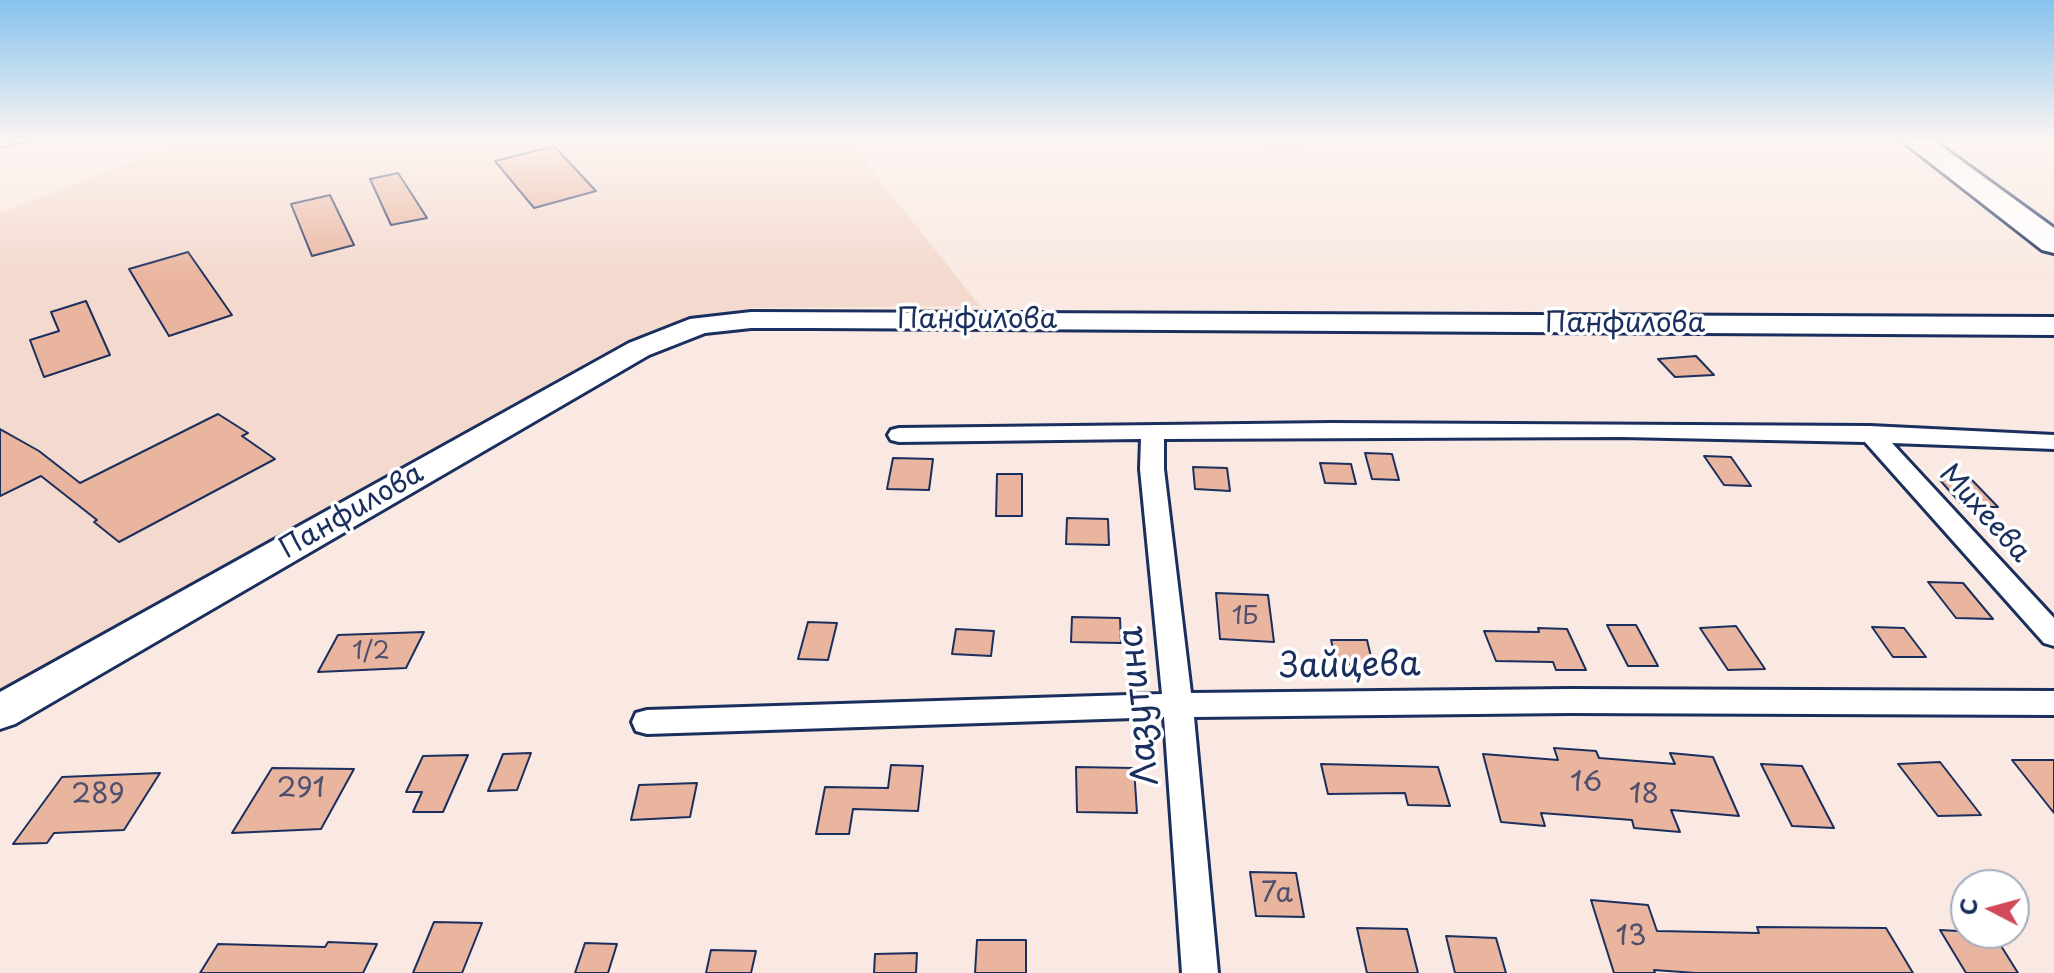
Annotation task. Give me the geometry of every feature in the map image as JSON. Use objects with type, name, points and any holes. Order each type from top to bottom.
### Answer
[{"type":"highway","points":[[1976,185],[2054,243]]},
{"type":"street","name":"Панфилова","points":[[0,712],[639,349],[700,325],[751,320],[888,320],[2054,326]]},
{"type":"street","points":[[899,435],[1153,432],[1870,433],[2054,442]]},
{"type":"street","name":"Лазутина","points":[[1153,432],[1152,469],[1178,705],[1200,973]]},
{"type":"street","name":"Михеева","points":[[1870,433],[2054,636]]},
{"type":"street","name":"Зайцева","points":[[647,722],[1178,705],[1570,701],[2054,703]]},
{"type":"shaded area","points":[[71,185],[884,185],[980,306],[750,308],[692,318],[625,341],[0,696],[0,213]]},
{"type":"building","points":[[373,185],[406,185],[427,218],[391,225]]},
{"type":"building","points":[[515,185],[591,185],[596,191],[534,208]]},
{"type":"building","points":[[330,195],[354,245],[312,256],[291,204]]},
{"type":"building","points":[[188,252],[232,315],[169,336],[129,269]]},
{"type":"building","points":[[86,301],[110,355],[44,377],[30,340],[59,331],[51,312]]},
{"type":"building","points":[[1696,356],[1714,375],[1675,377],[1658,359]]},
{"type":"building","points":[[218,414],[248,433],[242,436],[275,459],[119,542],[94,522],[97,520],[41,476],[0,496],[0,429],[39,451],[80,483]]},
{"type":"building","points":[[1365,453],[1392,454],[1399,480],[1372,479]]},
{"type":"building","points":[[1704,456],[1731,457],[1751,486],[1724,485]]},
{"type":"building","points":[[893,458],[933,459],[929,490],[887,489]]},
{"type":"building","points":[[1320,463],[1351,464],[1356,484],[1325,483]]},
{"type":"building","points":[[1193,467],[1227,468],[1230,491],[1195,489]]},
{"type":"building","points":[[997,474],[1022,474],[1022,516],[996,516]]},
{"type":"building","points":[[1938,478],[1970,478],[1998,507],[1964,507]]},
{"type":"building","points":[[1067,518],[1108,519],[1109,545],[1066,544]]},
{"type":"building","points":[[1928,582],[1963,583],[1993,619],[1956,618]]},
{"type":"building","points":[[1216,593],[1268,595],[1274,642],[1220,639]]},
{"type":"building","points":[[1072,617],[1120,618],[1121,643],[1071,642]]},
{"type":"building","points":[[808,622],[837,623],[828,660],[798,659]]},
{"type":"building","points":[[1607,625],[1636,625],[1658,666],[1628,666]]},
{"type":"building","points":[[1736,626],[1765,669],[1728,670],[1700,628]]},
{"type":"building","points":[[1872,627],[1904,628],[1926,657],[1893,657]]},
{"type":"building","points":[[1538,628],[1567,629],[1586,670],[1556,670],[1553,662],[1496,661],[1484,631],[1539,632]]},
{"type":"building","points":[[956,629],[994,631],[991,656],[952,654]]},
{"type":"building","points":[[424,632],[406,668],[318,672],[338,635]]},
{"type":"building","points":[[1331,640],[1367,640],[1373,665],[1337,664]]},
{"type":"building","points":[[1554,748],[1596,751],[1599,758],[1675,764],[1670,753],[1713,757],[1739,816],[1671,810],[1680,832],[1634,828],[1632,820],[1541,813],[1545,826],[1501,822],[1483,754],[1558,760]]},
{"type":"building","points":[[531,753],[517,790],[488,791],[503,754]]},
{"type":"building","points":[[468,755],[443,812],[413,812],[422,792],[406,792],[423,756]]},
{"type":"building","points":[[2012,760],[2054,760],[2054,813]]},
{"type":"building","points":[[1940,762],[1981,815],[1938,816],[1898,764]]},
{"type":"building","points":[[1321,764],[1438,767],[1450,806],[1408,805],[1405,793],[1328,794]]},
{"type":"building","points":[[1761,764],[1802,766],[1834,828],[1792,826]]},
{"type":"building","points":[[891,765],[923,766],[918,811],[853,809],[849,834],[816,834],[825,787],[888,788]]},
{"type":"building","points":[[1076,767],[1134,768],[1137,813],[1077,812]]},
{"type":"building","points":[[272,768],[354,769],[321,829],[232,833]]},
{"type":"building","points":[[160,773],[124,830],[54,833],[47,843],[13,844],[62,777]]},
{"type":"building","points":[[697,783],[690,817],[631,820],[639,785]]},
{"type":"building","points":[[1250,872],[1296,873],[1304,917],[1256,916]]},
{"type":"building","points":[[1591,900],[1648,905],[1657,931],[1759,933],[1757,927],[1886,928],[1913,973],[1696,973],[1654,970],[1655,973],[1614,973]]},
{"type":"building","points":[[434,922],[482,923],[462,973],[413,973]]},
{"type":"building","points":[[1357,928],[1407,929],[1418,973],[1367,973]]},
{"type":"building","points":[[1940,930],[1950,931],[1950,947]]},
{"type":"building","points":[[1446,936],[1496,938],[1506,973],[1455,973]]},
{"type":"building","points":[[977,940],[1026,940],[1026,973],[975,973]]},
{"type":"building","points":[[328,942],[377,944],[363,973],[200,973],[218,944],[325,947]]},
{"type":"building","points":[[585,943],[617,944],[608,973],[575,973]]},
{"type":"building","points":[[1951,949],[2003,949],[2018,973],[1966,973]]},
{"type":"building","points":[[711,950],[756,951],[751,973],[706,973]]},
{"type":"building","points":[[917,953],[916,973],[874,973],[875,954]]}]
